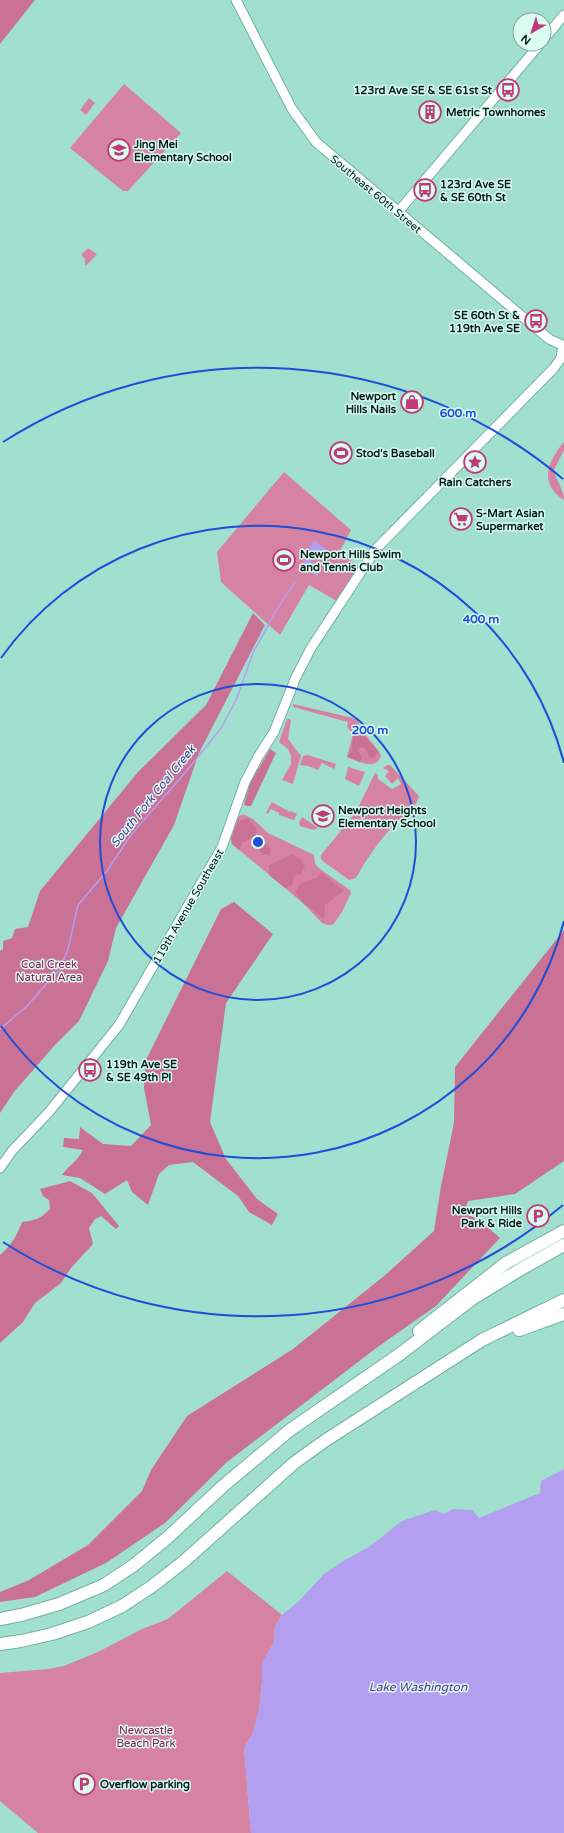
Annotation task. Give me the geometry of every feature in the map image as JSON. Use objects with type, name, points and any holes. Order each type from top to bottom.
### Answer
[{"type":"highway","points":[[290,1430],[304,1413],[397,1349],[437,1315],[506,1263],[564,1231]]},
{"type":"highway","points":[[0,1619],[21,1615],[59,1604],[104,1585],[134,1565],[166,1539],[223,1486],[290,1430],[400,1354],[472,1300],[521,1269],[564,1245]]},
{"type":"highway","points":[[0,1644],[52,1634],[88,1622],[122,1606],[151,1587],[182,1563],[294,1463],[355,1420],[482,1340],[564,1300]]},
{"type":"highway","points":[[482,1340],[490,1341],[564,1314]]},
{"type":"street","name":"Southeast 60th Street","points":[[236,0],[292,109],[302,125],[328,154],[549,339],[564,346]]},
{"type":"street","points":[[552,29],[564,15]]},
{"type":"street","points":[[398,212],[533,52]]},
{"type":"street","name":"119th Avenue Southeast","points":[[0,1168],[12,1151],[49,1112],[119,1025],[222,847],[245,782],[254,763],[274,732],[304,662],[364,565],[376,549],[554,368],[560,358],[564,346]]},
{"type":"green space","points":[[0,0],[35,0],[0,44]]},
{"type":"green space","points":[[124,84],[181,133],[128,191],[123,191],[70,148]]},
{"type":"green space","points":[[89,98],[95,103],[86,115],[80,110]]},
{"type":"green space","points":[[88,248],[97,254],[86,266],[85,259],[81,255]]},
{"type":"green space","points":[[564,442],[564,450],[554,470],[563,492],[564,500],[551,486],[548,479],[548,472],[550,464],[558,449]]},
{"type":"green space","name":"Newport Hills Swim and Tennis Club","points":[[284,472],[351,530],[340,551],[359,568],[337,601],[309,585],[280,635],[221,582],[217,552]]},
{"type":"green space","name":"Coal Creek Natural Area","points":[[253,613],[265,625],[199,753],[174,825],[116,928],[108,961],[79,1021],[54,1046],[14,1092],[0,1113],[0,951],[3,949],[3,941],[12,938],[15,929],[28,927],[40,891],[138,772],[206,705]]},
{"type":"green space","points":[[293,704],[357,719],[361,729],[381,755],[379,760],[376,763],[367,764],[347,757],[353,734],[347,727],[348,722],[293,707]]},
{"type":"green space","points":[[287,719],[291,721],[288,739],[301,756],[293,784],[282,780],[291,764],[291,756],[288,749],[279,742]]},
{"type":"green space","points":[[359,730],[378,751],[375,757],[369,758],[366,750],[360,747],[357,750],[362,757],[360,762],[347,757],[352,750],[353,733]]},
{"type":"green space","points":[[270,749],[276,753],[251,806],[246,806],[244,804],[250,783]]},
{"type":"green space","points":[[308,755],[336,764],[334,769],[322,763],[318,770],[300,765],[303,756]]},
{"type":"green space","points":[[390,765],[419,796],[411,810],[394,825],[381,840],[356,878],[349,880],[324,862],[321,859],[321,855],[356,812],[375,773],[378,775],[378,779],[392,789],[401,784],[398,778],[392,784],[385,776],[389,771],[383,768]]},
{"type":"green space","points":[[348,767],[365,772],[359,786],[345,779]]},
{"type":"green space","points":[[272,802],[290,812],[291,811],[297,814],[294,820],[279,815],[279,813],[271,809],[268,814],[266,813]]},
{"type":"green space","points":[[243,814],[253,819],[268,833],[314,855],[315,864],[320,869],[350,890],[351,893],[342,912],[333,925],[322,923],[303,903],[232,844],[231,839],[238,817]]},
{"type":"green space","points":[[302,817],[318,828],[314,830],[300,826],[299,823]]},
{"type":"green space","points":[[248,818],[257,830],[255,836],[242,843],[239,850],[232,844],[231,839],[237,822]]},
{"type":"green space","points":[[267,844],[271,850],[269,855],[262,853],[256,848],[260,845]]},
{"type":"green space","points":[[293,854],[301,860],[305,866],[301,874],[294,876],[292,885],[285,888],[269,875],[269,865]]},
{"type":"green space","points":[[321,872],[344,890],[325,905],[324,919],[303,903],[295,893],[300,884],[318,877]]},
{"type":"green space","points":[[234,902],[273,934],[226,1003],[210,1122],[226,1159],[257,1199],[278,1214],[272,1225],[249,1212],[238,1196],[193,1162],[169,1165],[159,1174],[148,1205],[132,1192],[127,1180],[105,1194],[80,1178],[62,1175],[78,1158],[83,1150],[63,1147],[64,1138],[79,1139],[80,1127],[103,1144],[131,1146],[151,1125],[144,1088],[146,1060],[221,909]]},
{"type":"green space","points":[[564,930],[564,1161],[515,1194],[468,1201],[464,1213],[479,1220],[500,1238],[436,1306],[379,1346],[227,1462],[165,1523],[106,1563],[35,1597],[0,1602],[0,1592],[29,1580],[88,1545],[142,1491],[151,1470],[187,1416],[293,1349],[384,1276],[434,1231],[441,1186],[454,1123],[455,1067]]},
{"type":"green space","points":[[70,1181],[92,1193],[119,1226],[116,1229],[101,1216],[95,1219],[89,1228],[93,1244],[71,1268],[61,1283],[35,1303],[23,1322],[0,1343],[0,1255],[14,1240],[22,1222],[38,1218],[50,1209],[49,1200],[43,1196],[40,1189]]},
{"type":"green space","name":"Newcastle Beach Park","points":[[227,1571],[282,1615],[275,1626],[274,1642],[262,1663],[262,1682],[259,1710],[253,1733],[244,1748],[251,1833],[38,1833],[0,1801],[0,1673],[48,1669],[64,1666],[98,1652],[142,1629],[168,1619]]},
{"type":"water","points":[[315,540],[330,553],[324,561],[309,548]]},
{"type":"water","points":[[307,558],[322,568],[317,576],[302,566]]},
{"type":"water","name":"Lake Washington","points":[[564,1469],[564,1833],[251,1833],[244,1748],[253,1733],[259,1710],[262,1682],[262,1663],[274,1642],[275,1626],[282,1615],[299,1601],[324,1574],[345,1560],[369,1547],[402,1521],[435,1510],[444,1514],[453,1509],[472,1510],[479,1518],[540,1493],[541,1481]]},
{"type":"waterway","name":"South Fork Coal Creek","points":[[0,1029],[26,1007],[60,969],[68,949],[78,905],[107,871],[131,835],[222,727],[236,700],[253,653],[277,609],[295,582]]},
{"type":"place","name":"123rd Ave SE & SE 61st St","points":[[508,90]]},
{"type":"place","name":"Metric Townhomes","points":[[430,112]]},
{"type":"place","name":"Jing Mei Elementary School","points":[[119,150]]},
{"type":"place","name":"123rd Ave SE & SE 60th St","points":[[425,190]]},
{"type":"place","name":"SE 60th St & 119th Ave SE","points":[[536,321]]},
{"type":"place","name":"Newport Hills Nails","points":[[412,402]]},
{"type":"place","name":"Stod's Baseball","points":[[341,453]]},
{"type":"place","name":"Rain Catchers","points":[[475,462]]},
{"type":"place","name":"S-Mart Asian Supermarket","points":[[461,519]]},
{"type":"place","name":"Newport Hills Swim and Tennis Club","points":[[284,560]]},
{"type":"place","name":"Newport Heights Elementary School","points":[[323,816]]},
{"type":"place","name":"119th Ave SE & SE 49th Pl","points":[[90,1070]]},
{"type":"place","name":"Newport Hills Park & Ride","points":[[538,1216]]},
{"type":"place","name":"Overflow parking","points":[[84,1784]]}]
